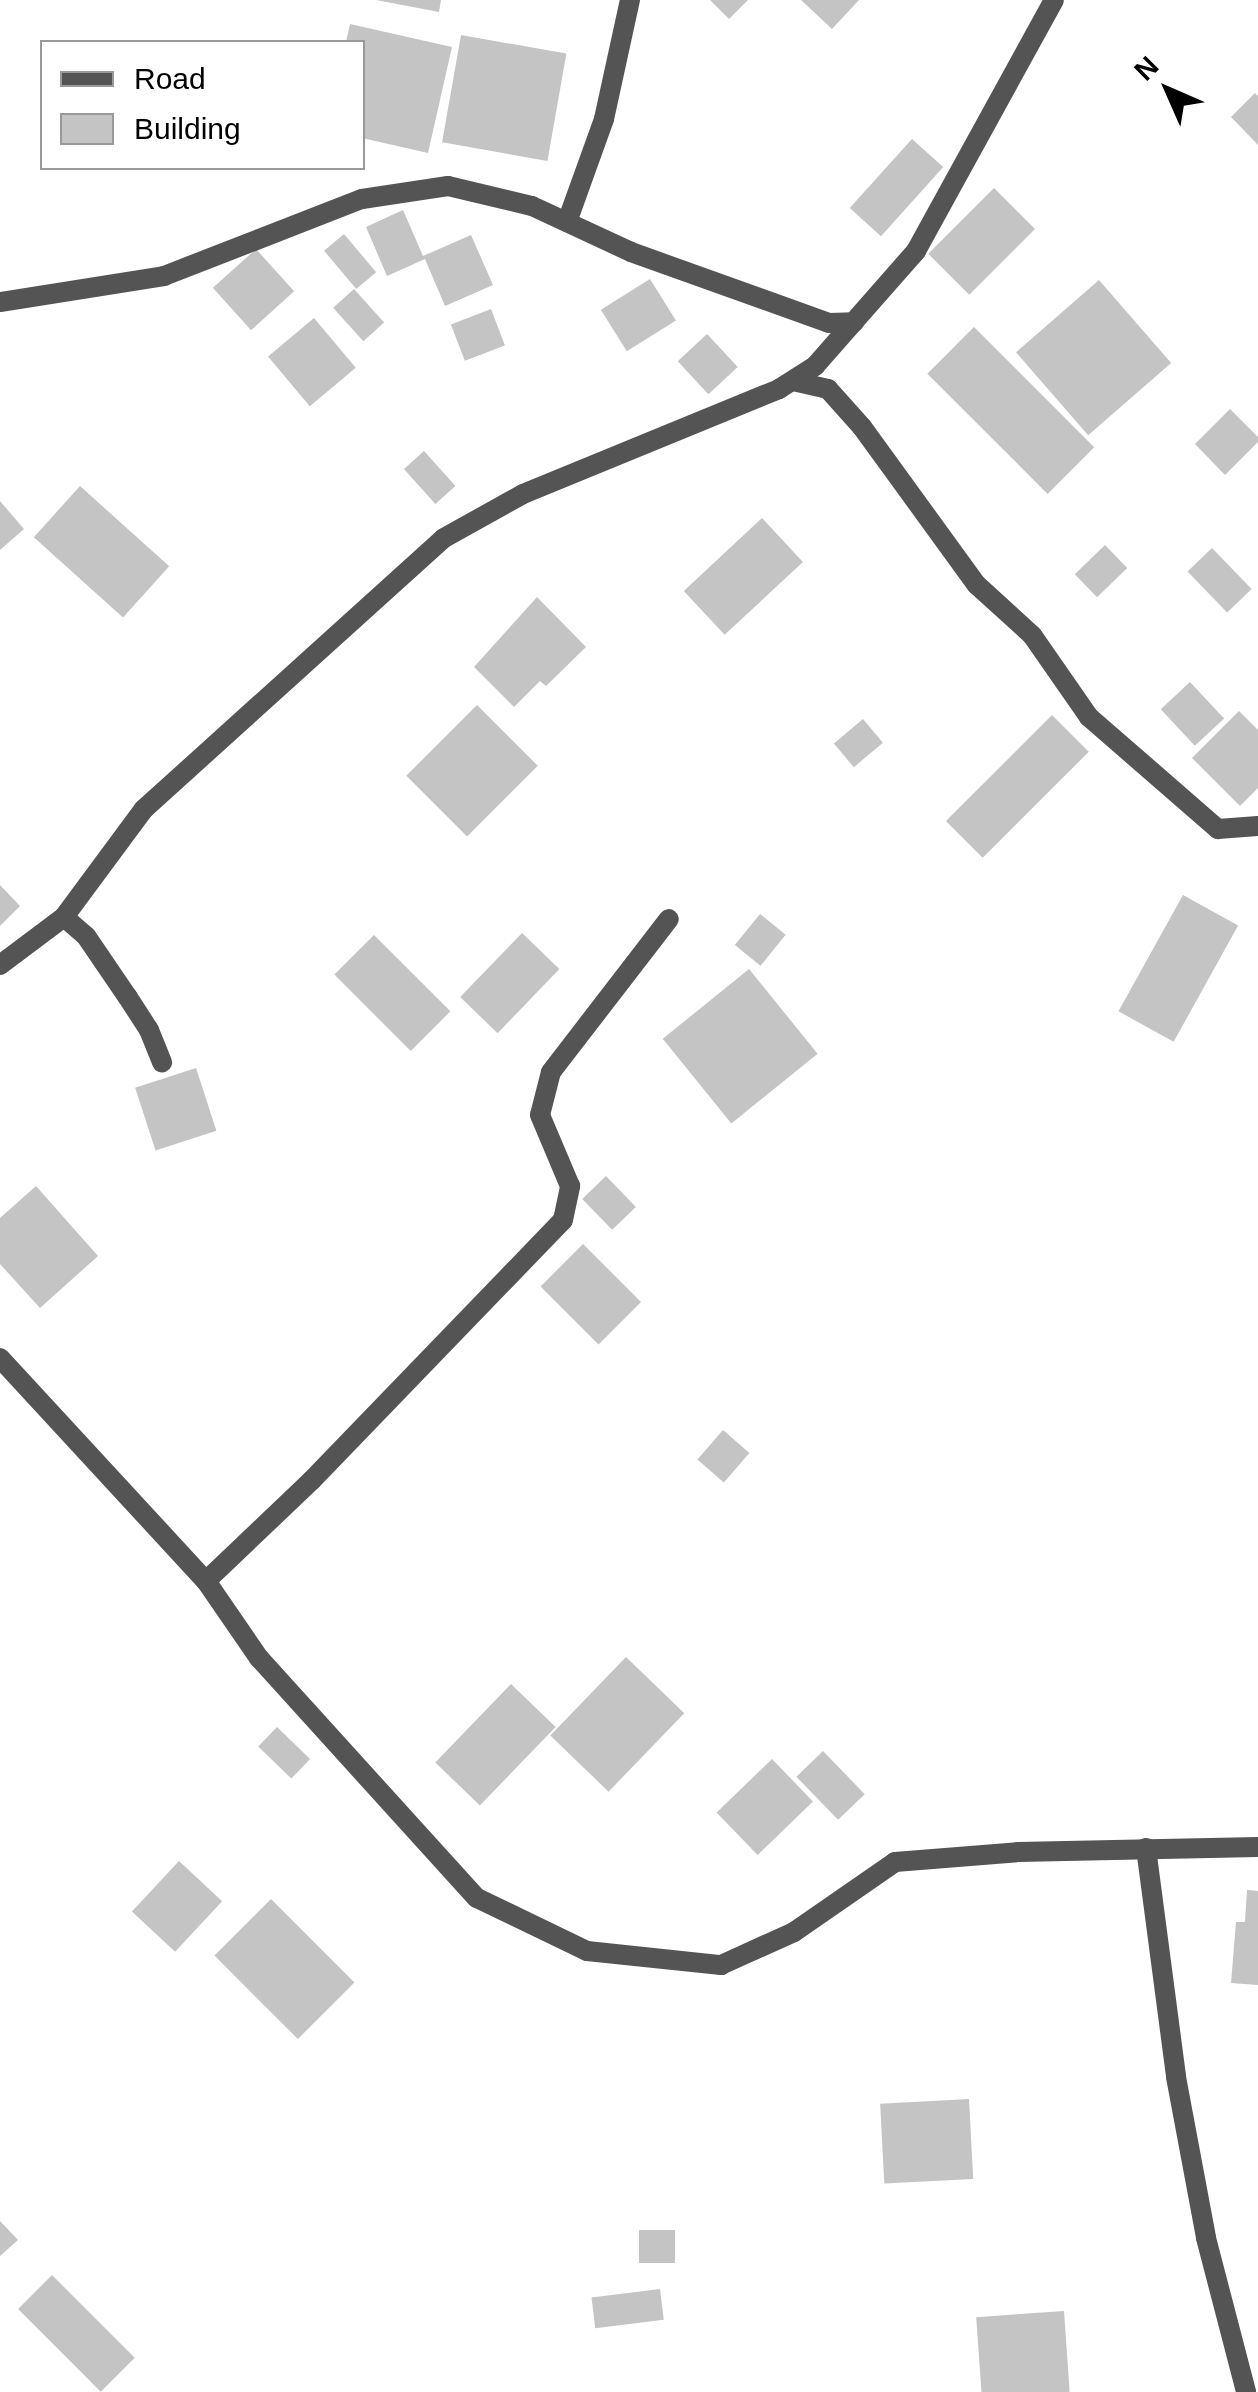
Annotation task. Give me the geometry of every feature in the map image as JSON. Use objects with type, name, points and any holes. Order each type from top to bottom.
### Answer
[{"type":"street","points":[[567,222],[604,119],[630,0]]},
{"type":"street","points":[[0,965],[64,917],[144,809],[444,538],[523,494],[793,381],[815,366],[916,250],[1054,0]]},
{"type":"street","points":[[0,302],[164,276],[362,199],[448,186],[532,206],[631,252],[829,323],[854,322]]},
{"type":"street","points":[[793,381],[828,389],[862,427],[977,586],[1032,635],[1088,717],[1218,829],[1258,826]]},
{"type":"street","points":[[64,917],[86,936],[127,996],[149,1030],[162,1063]]},
{"type":"street","points":[[206,1581],[312,1480],[563,1220],[570,1186],[540,1116],[550,1072],[668,920]]},
{"type":"street","points":[[0,1358],[206,1581],[259,1658],[477,1898],[587,1950],[721,1965],[794,1932],[895,1862],[1258,1846]]},
{"type":"street","points":[[1146,1848],[1179,2095],[1206,2238],[1246,2392]]},
{"type":"building","points":[[376,0],[441,0],[439,12]]},
{"type":"building","points":[[710,0],[748,0],[729,19]]},
{"type":"building","points":[[801,0],[859,0],[832,29]]},
{"type":"building","points":[[350,24],[452,47],[428,153],[365,139],[365,40],[346,40]]},
{"type":"building","points":[[461,35],[566,54],[547,161],[442,142]]},
{"type":"building","points":[[1255,93],[1258,96],[1258,145],[1231,117]]},
{"type":"building","points":[[912,139],[943,167],[881,236],[850,208]]},
{"type":"building","points":[[994,188],[1035,229],[969,295],[928,254]]},
{"type":"building","points":[[403,210],[423,256],[471,235],[493,285],[445,306],[425,259],[387,276],[366,227]]},
{"type":"building","points":[[344,234],[376,272],[356,289],[324,251]]},
{"type":"building","points":[[256,249],[294,291],[251,330],[213,288]]},
{"type":"building","points":[[650,279],[676,321],[627,351],[601,310]]},
{"type":"building","points":[[1099,280],[1171,363],[1088,435],[1016,352]]},
{"type":"building","points":[[354,289],[384,322],[363,341],[333,308]]},
{"type":"building","points":[[491,309],[505,345],[465,361],[451,324]]},
{"type":"building","points":[[314,318],[356,368],[310,406],[268,357]]},
{"type":"building","points":[[974,327],[1094,447],[1048,494],[927,374]]},
{"type":"building","points":[[707,334],[738,367],[708,394],[678,361]]},
{"type":"building","points":[[1230,409],[1258,437],[1258,442],[1225,475],[1195,444]]},
{"type":"building","points":[[424,451],[455,486],[435,504],[404,469]]},
{"type":"building","points":[[80,486],[169,566],[123,618],[34,537]]},
{"type":"building","points":[[0,501],[24,529],[0,550]]},
{"type":"building","points":[[762,518],[803,562],[725,635],[684,591]]},
{"type":"building","points":[[1105,545],[1127,568],[1097,597],[1075,574]]},
{"type":"building","points":[[1212,548],[1252,589],[1227,613],[1188,572]]},
{"type":"building","points":[[537,597],[586,647],[546,686],[540,681],[514,707],[474,667]]},
{"type":"building","points":[[1190,682],[1224,719],[1195,746],[1161,709]]},
{"type":"building","points":[[477,705],[538,766],[467,837],[406,776]]},
{"type":"building","points":[[1239,711],[1258,730],[1258,788],[1240,806],[1192,758]]},
{"type":"building","points":[[1052,715],[1089,752],[983,858],[946,821]]},
{"type":"building","points":[[863,719],[883,743],[854,767],[834,743]]},
{"type":"building","points":[[0,885],[20,906],[0,926]]},
{"type":"building","points":[[1183,895],[1238,926],[1174,1042],[1119,1011]]},
{"type":"building","points":[[760,914],[786,935],[760,966],[735,945]]},
{"type":"building","points":[[522,933],[559,969],[498,1033],[460,997]]},
{"type":"building","points":[[374,935],[450,1011],[411,1051],[334,975]]},
{"type":"building","points":[[749,969],[818,1054],[731,1124],[663,1039]]},
{"type":"building","points":[[196,1068],[216,1131],[156,1151],[135,1088]]},
{"type":"building","points":[[606,1176],[636,1207],[612,1230],[582,1199]]},
{"type":"building","points":[[36,1186],[98,1256],[40,1308],[0,1264],[0,1218]]},
{"type":"building","points":[[583,1244],[641,1302],[599,1344],[541,1286]]},
{"type":"building","points":[[723,1430],[749,1453],[724,1482],[697,1459]]},
{"type":"building","points":[[626,1657],[684,1713],[609,1792],[550,1735]]},
{"type":"building","points":[[511,1684],[556,1727],[480,1805],[435,1762]]},
{"type":"building","points":[[277,1727],[310,1759],[291,1778],[258,1746]]},
{"type":"building","points":[[823,1751],[865,1794],[838,1820],[796,1777]]},
{"type":"building","points":[[772,1759],[813,1801],[758,1855],[717,1812]]},
{"type":"building","points":[[179,1861],[222,1901],[175,1952],[132,1911]]},
{"type":"building","points":[[1247,1890],[1258,1891],[1258,1985],[1231,1983],[1236,1922],[1245,1922]]},
{"type":"building","points":[[271,1899],[354,1982],[298,2039],[214,1956]]},
{"type":"building","points":[[969,2099],[973,2179],[884,2184],[880,2104]]},
{"type":"building","points":[[0,2221],[18,2240],[0,2256]]},
{"type":"building","points":[[639,2230],[675,2230],[675,2263],[639,2263]]},
{"type":"building","points":[[52,2275],[135,2358],[101,2392],[18,2309]]},
{"type":"building","points":[[660,2289],[664,2320],[595,2328],[592,2297]]},
{"type":"building","points":[[1064,2311],[1070,2392],[981,2392],[976,2317]]}]
